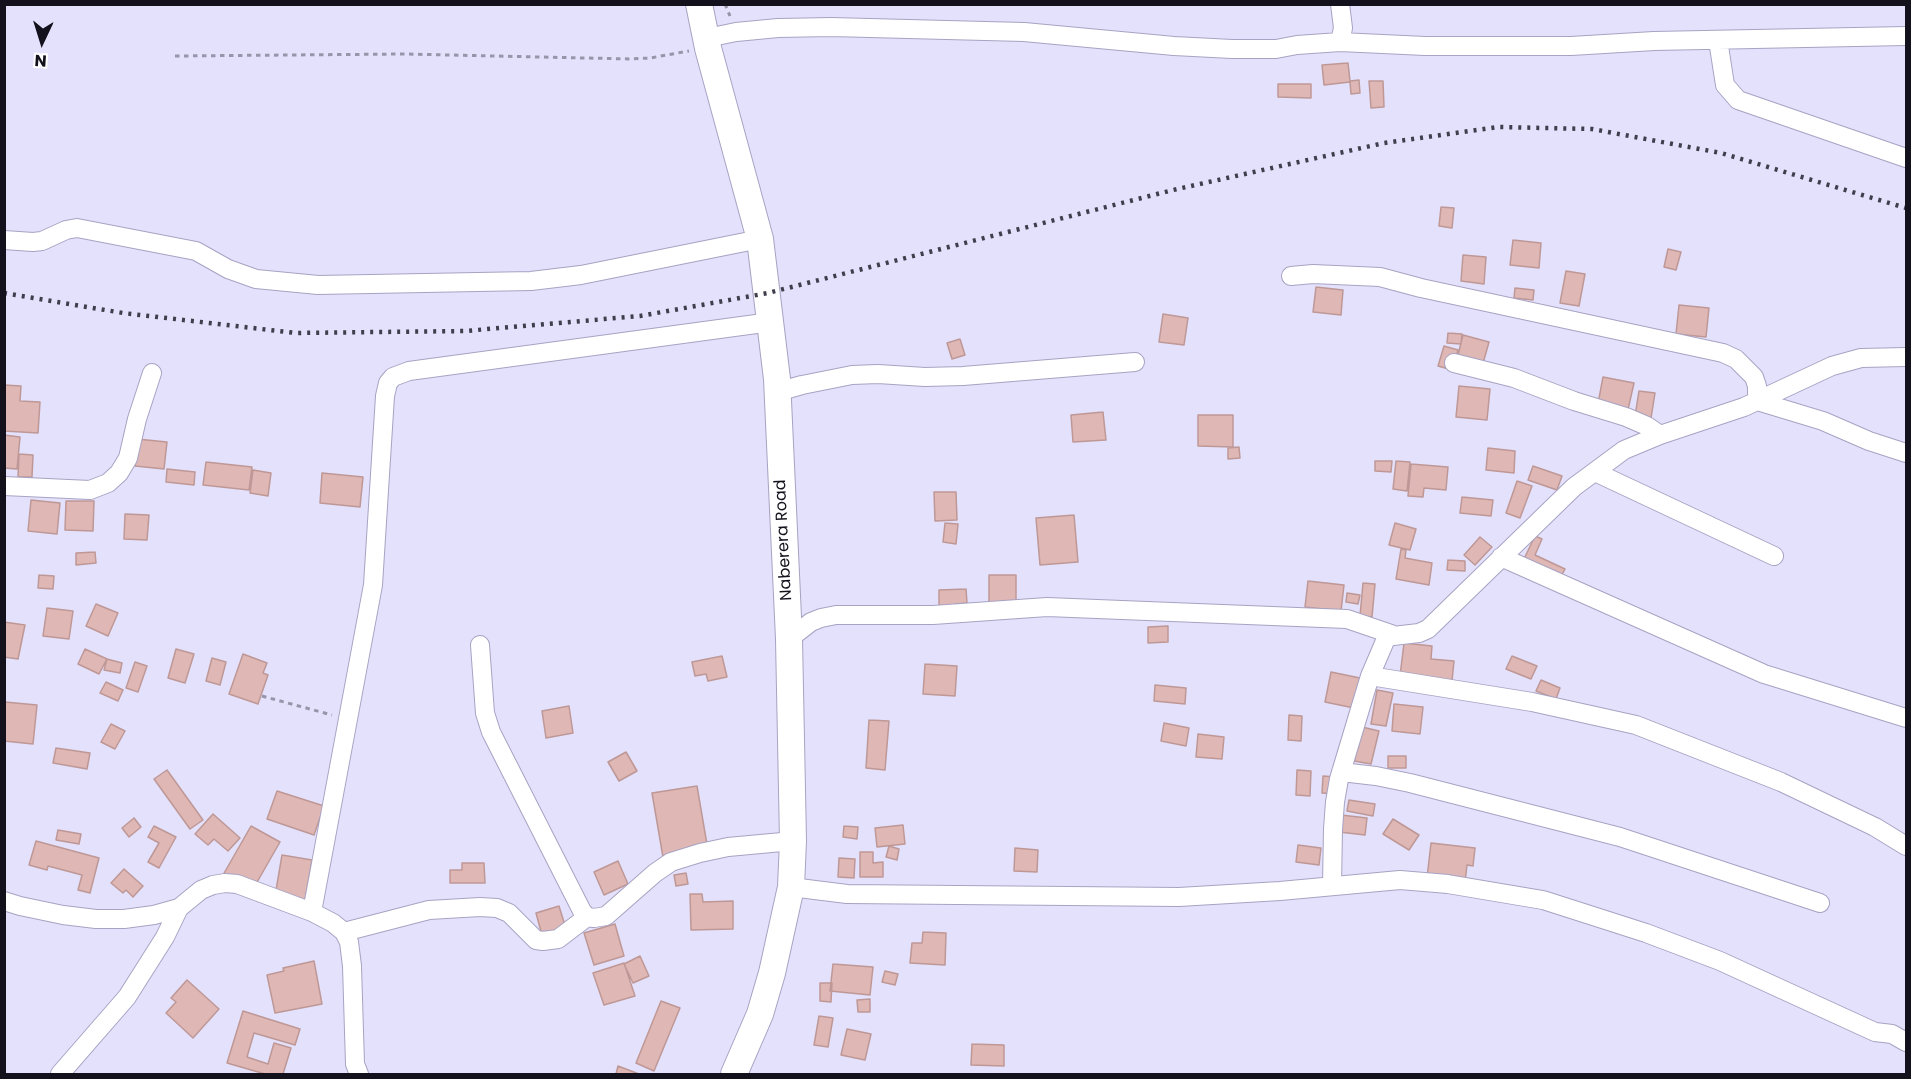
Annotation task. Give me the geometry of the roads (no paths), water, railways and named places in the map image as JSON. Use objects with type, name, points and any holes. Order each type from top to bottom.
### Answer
[{"type":"street","name":"Naberera Road","points":[[699,4],[707,43],[760,239],[777,392],[789,639],[793,841],[791,887],[772,973],[760,1014],[734,1074]]},
{"type":"street","points":[[1340,4],[1343,28],[1340,42]]},
{"type":"street","points":[[707,43],[736,32],[831,27],[1024,32],[1232,49],[1276,49],[1340,42],[1425,46],[1571,46],[1654,41],[1906,36]]},
{"type":"street","points":[[1718,40],[1725,85],[1738,100],[1906,158]]},
{"type":"street","points":[[4,240],[42,241],[71,229],[85,229],[191,250],[228,269],[256,279],[318,285],[531,281],[581,275],[760,239]]},
{"type":"street","points":[[1291,276],[1313,274],[1380,277],[1443,293],[1723,353],[1736,359],[1754,377],[1757,386],[1757,401]]},
{"type":"street","points":[[312,912],[373,585],[385,396],[388,383],[393,377],[409,371],[771,322]]},
{"type":"street","points":[[789,639],[811,622],[836,615],[933,615],[1047,607],[1347,618],[1393,636],[1419,633],[1428,629],[1574,487],[1624,450],[1659,435],[1744,407],[1832,366],[1861,358],[1906,357]]},
{"type":"street","points":[[777,392],[802,384],[852,375],[963,376],[1135,362]]},
{"type":"street","points":[[1454,363],[1514,378],[1574,401],[1626,417],[1647,426],[1659,435]]},
{"type":"street","points":[[4,486],[90,490],[108,483],[119,473],[128,458],[137,419],[152,373]]},
{"type":"street","points":[[1757,401],[1823,422],[1906,453]]},
{"type":"street","points":[[1595,472],[1774,556]]},
{"type":"street","points":[[1501,557],[1764,674],[1906,718]]},
{"type":"street","points":[[1332,885],[1335,802],[1341,772],[1370,676],[1385,641],[1391,634]]},
{"type":"street","points":[[480,645],[485,713],[491,732],[587,917],[606,916],[671,862],[728,847],[793,841]]},
{"type":"street","points":[[1370,676],[1532,702],[1636,725],[1781,782],[1875,827],[1906,846]]},
{"type":"street","points":[[1341,772],[1410,783],[1620,837],[1820,903]]},
{"type":"street","points":[[791,887],[847,894],[1179,897],[1411,880],[1478,888],[1543,900],[1646,933],[1720,961],[1875,1032],[1892,1034],[1906,1042]]},
{"type":"street","points":[[60,1074],[127,997],[165,936],[179,908],[201,890],[225,883],[246,888],[312,912],[333,923],[344,932],[349,942],[352,966],[356,1071]]},
{"type":"street","points":[[4,901],[43,911],[96,919],[134,918],[179,908]]},
{"type":"street","points":[[344,932],[429,910],[480,907],[497,908],[509,912],[536,940],[543,941],[558,939],[587,917]]},
{"type":"railway","points":[[4,293],[123,313],[296,333],[465,331],[640,316],[768,293],[1173,190],[1384,143],[1498,127],[1592,129],[1721,153],[1906,208]]}]
